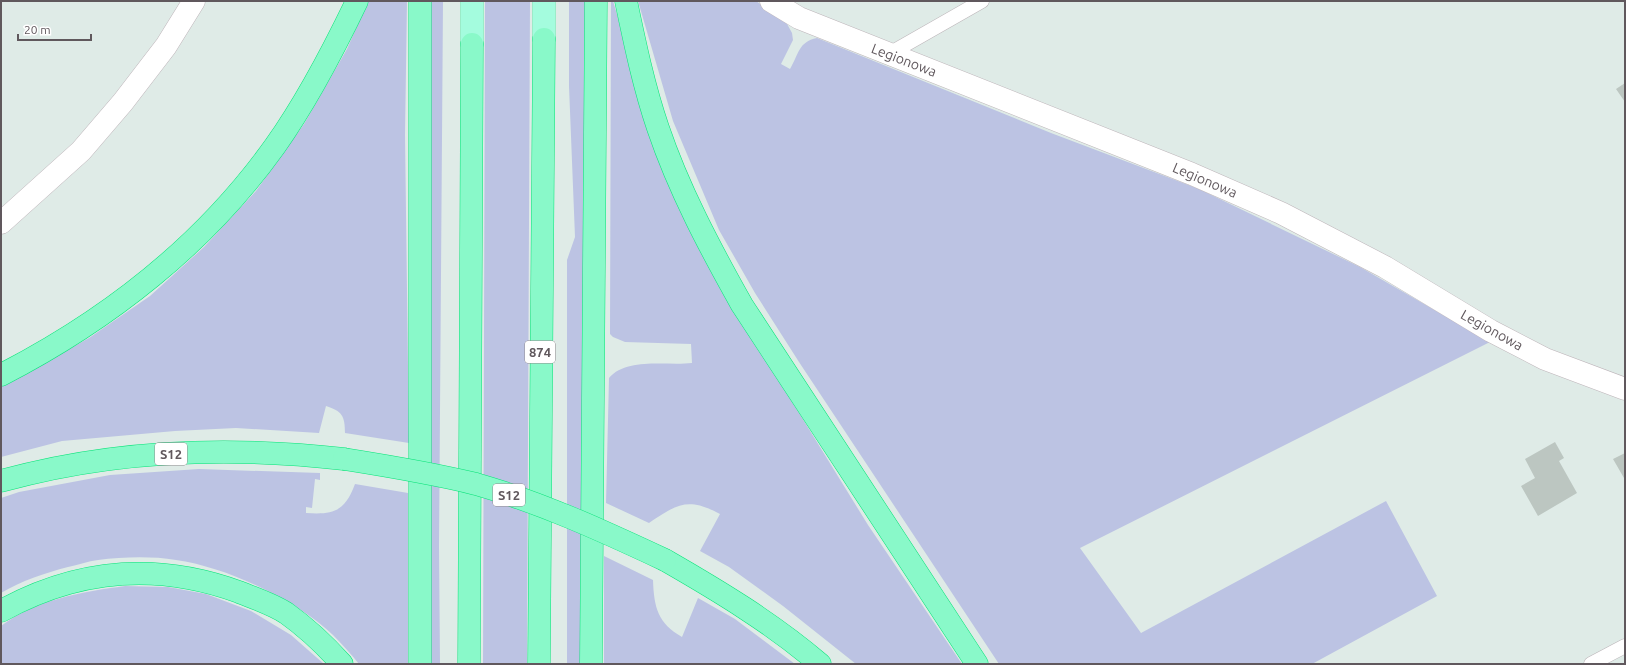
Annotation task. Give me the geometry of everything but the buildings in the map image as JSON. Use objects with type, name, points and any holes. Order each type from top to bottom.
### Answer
[{"type":"highway","points":[[1,375],[70,336],[109,310],[143,285],[207,226],[247,182],[275,146],[300,108],[331,54],[357,1]]},
{"type":"highway","points":[[420,1],[420,664]]},
{"type":"highway","points":[[591,664],[596,1]]},
{"type":"highway","points":[[626,1],[638,61],[658,129],[673,169],[720,267],[746,311],[978,664]]},
{"type":"highway","name":"874","points":[[539,664],[544,39]]},
{"type":"highway","points":[[469,664],[472,44]]},
{"type":"highway","name":"S12","points":[[1,482],[37,473],[105,461],[174,454],[225,451],[344,459],[425,472],[497,491],[549,508],[604,530],[665,560],[735,601],[785,636],[820,664]]},
{"type":"highway","points":[[1,611],[22,599],[56,586],[94,577],[123,574],[162,574],[190,578],[222,586],[255,598],[285,612],[320,640],[342,664]]},
{"type":"main road","points":[[472,1],[472,44]]},
{"type":"main road","name":"874","points":[[544,1],[544,39]]},
{"type":"street","points":[[1,223],[70,161],[90,140],[123,102],[166,46],[194,1]]},
{"type":"street","name":"Legionowa","points":[[771,1],[798,18],[1192,174],[1281,213],[1384,267],[1491,331],[1538,356],[1625,389]]},
{"type":"lane","points":[[889,54],[982,1]]},
{"type":"lane","points":[[1592,664],[1625,646]]},
{"type":"shaded area","points":[[368,1],[407,1],[405,135],[409,443],[345,433],[342,415],[336,410],[326,406],[319,433],[236,428],[175,431],[62,441],[1,457],[1,387],[89,338],[150,296],[204,247],[256,191],[304,124],[347,49]]},
{"type":"shaded area","points":[[430,1],[443,1],[439,547],[440,664],[429,664]]},
{"type":"shaded area","points":[[485,1],[530,1],[527,664],[483,664]]},
{"type":"shaded area","points":[[569,1],[586,1],[580,664],[567,664],[567,260],[575,237],[569,86]]},
{"type":"shaded area","points":[[611,1],[613,1],[632,64],[727,296],[868,525],[962,664],[856,664],[783,606],[729,567],[700,551],[720,514],[691,504],[683,505],[667,511],[649,523],[606,503],[609,378],[617,371],[626,367],[637,365],[692,363],[691,344],[625,342],[613,337],[610,334]]},
{"type":"shaded area","points":[[638,1],[756,1],[786,22],[792,33],[793,40],[781,64],[790,69],[802,46],[806,42],[817,38],[1051,133],[1199,189],[1360,267],[1490,342],[1080,548],[1141,633],[1386,501],[1437,596],[1312,664],[999,664],[799,362],[755,293],[719,230],[673,121]]},
{"type":"shaded area","points":[[199,469],[320,473],[320,480],[315,479],[312,508],[306,507],[306,513],[324,513],[337,509],[347,500],[355,484],[408,493],[408,664],[359,664],[336,638],[318,622],[281,598],[260,587],[217,570],[176,560],[137,557],[94,561],[59,569],[25,581],[1,593],[1,498],[19,492],[110,475]]},
{"type":"shaded area","points":[[604,556],[653,580],[656,607],[659,614],[667,626],[682,637],[698,598],[735,619],[795,664],[604,664]]},
{"type":"shaded area","points":[[125,586],[168,587],[206,594],[251,611],[291,635],[324,664],[1,664],[1,626],[15,617],[30,609],[60,598]]}]
